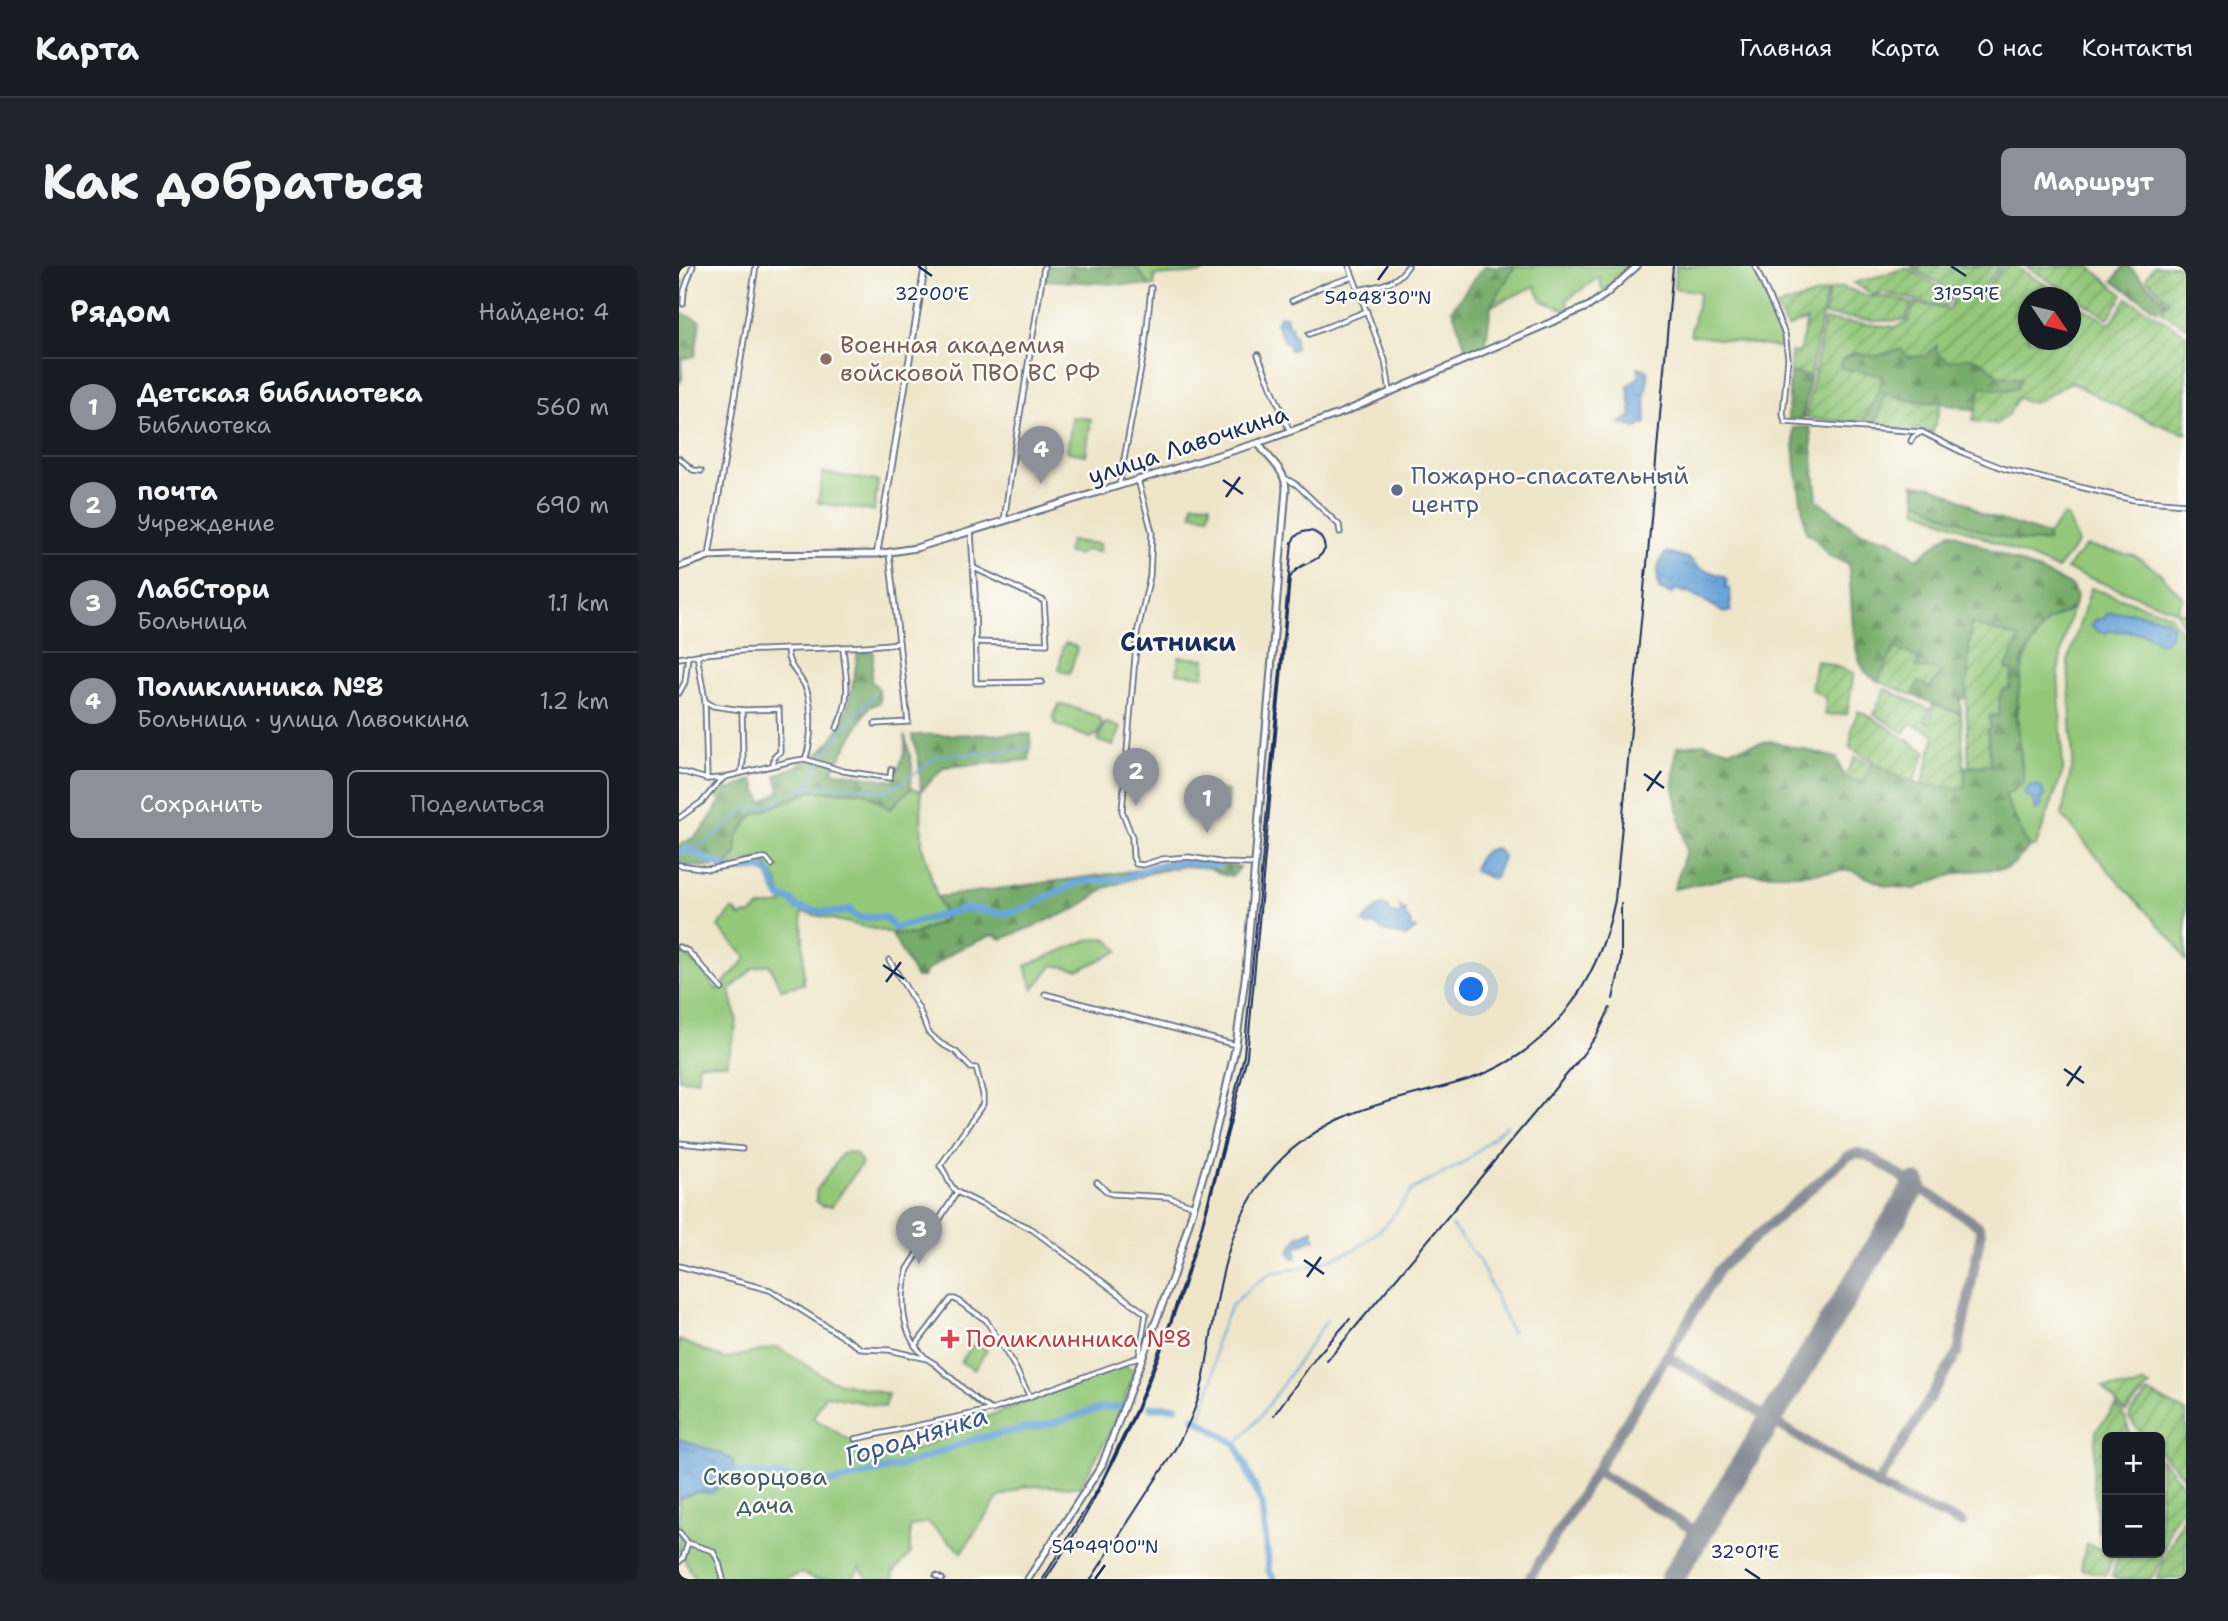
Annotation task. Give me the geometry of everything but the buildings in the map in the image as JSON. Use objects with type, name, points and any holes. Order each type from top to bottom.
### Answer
[{"type":"main road","name":"улица Лавочкина","points":[[679,567],[709,556],[889,554],[971,532],[1258,443],[1344,412],[1588,306],[1637,266]]},
{"type":"main road","points":[[1028,1579],[1102,1465],[1173,1276],[1212,1146],[1235,1045],[1246,971],[1269,650],[1285,478],[1258,443]]},
{"type":"street","points":[[683,304],[684,291],[693,266]]},
{"type":"street","points":[[709,556],[756,266]]},
{"type":"street","points":[[877,554],[925,266]]},
{"type":"street","points":[[1349,266],[1385,360],[1390,391]]},
{"type":"street","points":[[1292,301],[1352,274],[1355,266]]},
{"type":"street","points":[[1359,290],[1387,284],[1399,278],[1408,266]]},
{"type":"street","points":[[1626,266],[1631,272]]},
{"type":"street","points":[[1755,266],[1785,334],[1789,358],[1783,414],[1785,422],[1922,432],[2005,469],[2134,500],[2186,505]]},
{"type":"street","points":[[1004,521],[1044,267]]},
{"type":"street","points":[[1119,486],[1145,347],[1151,288]]},
{"type":"street","points":[[1309,334],[1367,311]]},
{"type":"street","points":[[1258,355],[1290,432]]},
{"type":"street","points":[[1911,441],[1913,436],[1922,432]]},
{"type":"street","points":[[679,458],[693,470],[701,471]]},
{"type":"street","points":[[1285,478],[1297,485],[1339,525],[1340,532]]},
{"type":"street","points":[[1138,480],[1152,532],[1150,576],[1135,648],[1122,811],[1132,837],[1133,858],[1136,864],[1143,866],[1162,859],[1189,858],[1254,864]]},
{"type":"street","points":[[971,532],[976,683],[1042,682]]},
{"type":"street","points":[[876,724],[908,722],[889,554]]},
{"type":"street","points":[[974,568],[1044,601],[1047,643],[975,642]]},
{"type":"street","points":[[679,658],[748,649],[787,651],[899,643]]},
{"type":"street","points":[[837,728],[846,703],[848,684],[844,672],[843,647]]},
{"type":"street","points":[[787,651],[788,661],[805,686],[808,697],[810,742],[805,760]]},
{"type":"street","points":[[698,655],[705,701],[706,779]]},
{"type":"street","points":[[679,693],[685,682],[688,656]]},
{"type":"street","points":[[705,701],[720,708],[779,709],[780,752],[773,757],[773,765]]},
{"type":"street","points":[[741,773],[742,710]]},
{"type":"street","points":[[679,771],[706,779],[805,760],[843,771],[890,778],[891,769]]},
{"type":"street","points":[[679,817],[703,801],[725,777]]},
{"type":"street","points":[[679,865],[709,869],[766,858],[772,865]]},
{"type":"street","points":[[679,947],[688,951],[722,989]]},
{"type":"street","points":[[855,1439],[992,1410],[1141,1358],[1146,1314],[1033,1230],[957,1192],[950,1185],[940,1166],[983,1104],[976,1068],[971,1068],[956,1052],[928,1032],[919,1009],[889,960]]},
{"type":"street","points":[[1045,994],[1235,1045]]},
{"type":"street","points":[[679,1143],[742,1149]]},
{"type":"street","points":[[1097,1182],[1112,1194],[1168,1197],[1194,1206]]},
{"type":"street","points":[[957,1192],[908,1269],[902,1300],[905,1322],[915,1346],[927,1359],[992,1410]]},
{"type":"street","points":[[679,1266],[770,1290],[862,1349],[889,1350],[927,1359]]},
{"type":"street","points":[[915,1346],[951,1299],[955,1299],[986,1320],[1030,1397]]},
{"type":"street","points":[[679,1532],[688,1543],[713,1551],[723,1579]]},
{"type":"street","points":[[679,1562],[688,1543]]},
{"type":"street","points":[[936,1576],[942,1579]]},
{"type":"green space","points":[[1047,266],[1135,266],[1150,286],[1044,280]]},
{"type":"green space","points":[[1135,266],[1210,266],[1201,273],[1155,276],[1154,286],[1150,286]]},
{"type":"green space","points":[[1484,266],[1515,266],[1491,306],[1485,348],[1468,354],[1452,309]]},
{"type":"green space","points":[[1515,266],[1632,266],[1603,292],[1599,277],[1567,300],[1569,311],[1542,301],[1535,286],[1491,306]]},
{"type":"green space","points":[[1676,266],[1753,266],[1782,336],[1783,348],[1690,335],[1700,292],[1674,288]]},
{"type":"green space","points":[[1912,266],[2000,266],[1980,292],[1974,295],[1963,288],[1954,292]]},
{"type":"green space","points":[[2003,266],[2015,266],[2049,287],[2018,287],[2018,350],[2081,350],[2081,307],[2110,324],[2127,298],[2186,334],[2186,434],[2127,411],[2071,382],[2034,403],[2017,398],[2010,412],[1997,424],[1973,421],[1981,387],[2003,390],[2017,388],[2021,379],[1997,375],[1976,359],[1964,358],[1950,362],[1937,353],[1937,345],[1925,356],[1907,357],[1901,349],[1876,356],[1853,353],[1843,359],[1841,368],[1883,376],[1873,403],[1861,423],[1806,418],[1824,320],[1896,327],[1908,322],[1914,303],[1949,309],[1955,295],[1976,300]]},
{"type":"green space","points":[[2026,266],[2089,266],[2123,295],[2108,318],[2081,301],[2081,287],[2059,287]]},
{"type":"green space","points":[[2124,266],[2128,266],[2166,302],[2157,310],[2113,281]]},
{"type":"green space","points":[[2154,266],[2186,266],[2186,327],[2161,311],[2169,301],[2146,278]]},
{"type":"green space","points":[[1907,268],[1952,295],[1946,306],[1883,292],[1874,295],[1854,283]]},
{"type":"green space","points":[[679,280],[683,280],[680,312],[700,321],[695,356],[681,359],[682,379],[679,383]]},
{"type":"green space","points":[[1842,287],[1868,296],[1891,297],[1911,303],[1906,320],[1877,321],[1825,315],[1829,290]]},
{"type":"green space","points":[[1827,291],[1810,376],[1790,372],[1791,352],[1799,353],[1807,320],[1787,328],[1776,307]]},
{"type":"green space","points":[[1938,344],[1963,356],[1986,362],[1998,375],[2022,379],[2017,388],[2003,390],[1982,387],[1977,411],[1886,394],[1875,424],[1861,423],[1873,403],[1840,368],[1843,359],[1854,353],[1876,356],[1901,349]]},
{"type":"green space","points":[[1790,372],[1810,376],[1803,420],[1788,419]]},
{"type":"green space","points":[[1886,393],[1906,400],[1941,403],[1932,435],[1928,430],[1878,428],[1875,425]]},
{"type":"green space","points":[[1072,417],[1091,419],[1086,455],[1067,452]]},
{"type":"green space","points":[[1810,427],[1817,500],[1860,532],[1892,540],[1917,559],[1951,532],[2071,585],[2077,596],[2073,608],[2046,622],[2023,659],[2016,714],[2024,783],[2005,796],[2029,848],[2004,869],[1966,871],[1915,889],[1886,886],[1851,870],[1748,874],[1674,889],[1686,851],[1673,782],[1677,747],[1705,743],[1729,750],[1770,741],[1837,758],[1844,778],[1862,781],[1874,760],[1902,778],[1922,785],[1965,788],[1964,767],[1991,765],[1988,716],[1999,715],[1999,699],[2006,668],[1971,624],[1966,698],[1960,699],[1961,714],[1912,695],[1919,681],[1930,688],[1941,671],[1915,667],[1918,657],[1895,649],[1878,681],[1866,673],[1856,649],[1848,563],[1829,556],[1814,537],[1806,532],[1793,428]]},
{"type":"green space","points":[[823,473],[878,481],[874,511],[818,503]]},
{"type":"green space","points":[[1914,484],[1931,486],[1968,503],[1982,514],[2048,535],[2048,541],[2032,542],[1997,536],[1946,516],[1917,500]]},
{"type":"green space","points":[[1917,500],[1980,529],[2030,540],[2047,541],[2048,535],[2064,515],[2068,518],[2078,543],[2057,569],[1917,509]]},
{"type":"green space","points":[[1193,503],[1210,504],[1209,516],[1192,514]]},
{"type":"green space","points":[[1070,541],[1100,544],[1099,552],[1085,550],[1078,555],[1067,553]]},
{"type":"green space","points":[[2086,546],[2135,556],[2159,572],[2183,598],[2176,611],[2066,569]]},
{"type":"green space","points":[[2091,588],[2170,615],[2183,634],[2186,633],[2186,962],[2177,945],[2062,815],[2073,760],[2068,661]]},
{"type":"green space","points":[[2073,608],[2058,672],[2063,771],[2036,846],[2029,848],[2004,796],[2024,783],[2018,721],[2020,680],[2024,660],[2045,624]]},
{"type":"green space","points":[[2176,611],[2186,613],[2186,625],[2183,625]]},
{"type":"green space","points":[[1971,624],[2020,638],[2006,668],[2012,672],[2010,688],[2002,690],[1999,715],[1989,716],[1991,728],[1987,730],[1991,765],[1969,766],[1966,698]]},
{"type":"green space","points":[[1066,643],[1077,649],[1070,673],[1059,669],[1063,646]]},
{"type":"green space","points":[[1895,648],[1918,658],[1916,667],[1941,671],[1930,688],[1919,682],[1912,695],[1878,681]]},
{"type":"green space","points":[[858,652],[874,652],[871,681],[879,689],[880,702],[869,707],[832,771],[894,781],[905,751],[905,735],[912,764],[911,788],[890,809],[865,792],[811,791],[753,815],[737,836],[737,855],[724,867],[679,866],[679,845],[699,833],[709,821],[721,800],[711,794],[723,779],[728,791],[753,779],[762,802],[780,791],[776,775],[813,756],[832,739],[849,703]]},
{"type":"green space","points":[[1179,657],[1205,659],[1204,676],[1177,673]]},
{"type":"green space","points":[[1816,660],[1854,673],[1847,714],[1825,715],[1825,697],[1811,689]]},
{"type":"green space","points":[[1885,689],[1929,709],[1926,722],[1930,722],[1932,704],[1961,714],[1965,788],[1922,785],[1935,734],[1910,723],[1905,733],[1874,714]]},
{"type":"green space","points":[[1059,705],[1099,717],[1102,724],[1098,735],[1090,738],[1056,725],[1053,717]]},
{"type":"green space","points":[[1858,711],[1926,752],[1913,782],[1850,748],[1852,727]]},
{"type":"green space","points":[[1105,722],[1121,728],[1113,746],[1098,741]]},
{"type":"green space","points":[[1031,734],[1029,760],[944,767],[921,791],[919,761],[912,735]]},
{"type":"green space","points":[[1855,757],[1872,764],[1863,782],[1844,778]]},
{"type":"green space","points":[[911,788],[921,791],[922,845],[946,919],[913,935],[891,933],[802,912],[803,984],[781,989],[769,964],[753,968],[730,990],[737,1021],[727,1064],[699,1063],[697,1080],[679,1079],[679,950],[700,968],[717,990],[747,958],[718,927],[733,909],[741,917],[750,915],[760,907],[783,904],[778,884],[765,865],[753,861],[724,867],[737,855],[737,836],[752,816],[810,791],[865,792],[890,809]]},
{"type":"green space","points":[[1217,790],[1228,791],[1226,812],[1215,811]]},
{"type":"green space","points":[[1191,859],[1240,867],[1233,876],[1223,875],[1210,868],[1183,866],[1150,873],[1105,888],[1078,908],[1002,939],[992,935],[955,951],[925,972],[923,977],[916,978],[891,933],[913,935],[946,919],[937,897],[1132,871],[1166,861]]},
{"type":"green space","points":[[1106,938],[1119,951],[1079,970],[1053,965],[1033,989],[1025,966],[1087,940]]},
{"type":"green space","points":[[842,1154],[856,1154],[862,1163],[832,1206],[821,1206],[816,1201],[816,1191]]},
{"type":"green space","name":"Скворцова дача","points":[[679,1340],[725,1359],[777,1347],[830,1380],[888,1394],[885,1407],[825,1395],[813,1418],[853,1442],[862,1460],[920,1448],[986,1417],[1125,1365],[1135,1372],[1115,1423],[1080,1487],[1026,1486],[998,1498],[962,1552],[927,1522],[910,1527],[910,1554],[893,1573],[894,1579],[868,1579],[860,1567],[852,1579],[815,1579],[802,1573],[786,1579],[695,1579],[679,1549]]},
{"type":"green space","points":[[975,1342],[987,1350],[974,1370],[961,1362]]},
{"type":"green space","points":[[2143,1383],[2150,1386],[2125,1413],[2103,1387],[2134,1388]]},
{"type":"green space","points":[[2149,1393],[2186,1412],[2186,1480],[2165,1457],[2165,1432],[2140,1432],[2129,1418],[2131,1412]]},
{"type":"green space","points":[[2116,1406],[2125,1418],[2129,1432],[2102,1432],[2102,1533],[2098,1531],[2093,1479],[2096,1431]]},
{"type":"green space","points":[[2165,1464],[2186,1488],[2186,1503],[2172,1523],[2165,1548]]},
{"type":"green space","points":[[2186,1509],[2186,1579],[2157,1579]]},
{"type":"green space","points":[[2086,1544],[2102,1550],[2102,1558],[2112,1558],[2106,1575],[2081,1569]]},
{"type":"green space","points":[[2117,1558],[2162,1558],[2151,1579],[2118,1579],[2112,1576]]},
{"type":"water","points":[[1281,316],[1286,316],[1292,327],[1295,349],[1290,350],[1283,340],[1276,322]]},
{"type":"water","points":[[1638,367],[1647,370],[1648,377],[1645,396],[1646,423],[1636,428],[1620,423],[1632,417],[1628,386],[1640,376]]},
{"type":"water","points":[[1667,552],[1690,559],[1699,568],[1723,576],[1727,580],[1725,587],[1730,589],[1731,611],[1724,613],[1700,598],[1675,589],[1672,594],[1659,589],[1659,564]]},
{"type":"water","points":[[2133,612],[2165,619],[2173,626],[2170,636],[2163,643],[2143,633],[2111,630],[2106,633],[2091,626],[2096,619],[2104,619],[2108,613]]},
{"type":"water","points":[[2030,785],[2041,787],[2044,795],[2040,800],[2042,806],[2036,810],[2034,801],[2024,793]]},
{"type":"water","points":[[1494,848],[1498,849],[1503,857],[1495,878],[1474,871],[1481,856]]},
{"type":"water","points":[[1384,905],[1390,912],[1399,915],[1402,911],[1400,907],[1406,911],[1405,918],[1411,923],[1409,927],[1416,929],[1406,937],[1383,931],[1374,924],[1368,926],[1363,923],[1372,912]]},
{"type":"water","points":[[1313,1230],[1315,1240],[1300,1244],[1296,1248],[1296,1258],[1292,1257],[1289,1251],[1299,1236]]},
{"type":"water","points":[[679,1439],[722,1454],[733,1461],[733,1470],[719,1476],[721,1486],[711,1493],[696,1492],[679,1499]]},
{"type":"waterway","points":[[809,784],[829,748],[874,695]]},
{"type":"waterway","points":[[687,849],[707,841],[745,809],[768,807],[782,797],[809,786],[855,786],[883,792],[904,782],[938,756],[1031,747]]},
{"type":"waterway","points":[[679,854],[687,849],[732,871],[759,868],[769,873],[780,898],[791,900],[797,908],[831,912],[851,909],[850,913],[861,918],[884,917],[895,928],[967,908],[1002,914],[1024,909],[1078,882],[1123,879],[1154,866],[1185,862],[1219,865]]},
{"type":"waterway","points":[[1199,1421],[1214,1374],[1216,1340],[1231,1306],[1271,1273],[1311,1266],[1356,1249],[1386,1225],[1413,1189],[1465,1162],[1507,1125]]},
{"type":"waterway","points":[[1451,1225],[1479,1260],[1512,1333]]},
{"type":"waterway","points":[[1236,1444],[1260,1417],[1327,1320]]},
{"type":"waterway","name":"Городнянка","points":[[721,1470],[835,1482],[907,1464],[975,1439],[1049,1424],[1102,1408],[1121,1407]]},
{"type":"waterway","name":"Городнянка","points":[[1151,1407],[1176,1407]]},
{"type":"waterway","name":"Городнянка","points":[[1194,1418],[1236,1444],[1262,1505],[1269,1571],[1274,1579]]},
{"type":"taxiway","points":[[1667,1356],[1719,1269],[1848,1156],[1858,1153],[1869,1156],[1972,1221],[1981,1233],[1958,1352],[1877,1485]]},
{"type":"taxiway","points":[[1529,1579],[1667,1356],[1877,1485],[1962,1523]]},
{"type":"taxiway","points":[[1596,1471],[1700,1534]]},
{"type":"runway","points":[[1672,1579],[1915,1185]]},
{"type":"tram line","points":[[1043,1579],[1100,1485],[1136,1409],[1170,1322],[1200,1232],[1227,1128],[1244,1055],[1292,542],[1301,533],[1311,531],[1320,537],[1325,549],[1317,558],[1297,569],[1290,578],[1247,1056],[1230,1125],[1212,1193],[1192,1260],[1170,1327],[1145,1392],[1116,1456],[1083,1519],[1046,1579]]},
{"type":"railway","points":[[1646,576],[1673,266]]},
{"type":"railway","points":[[1091,1579],[1170,1457],[1189,1422],[1202,1385],[1226,1259],[1243,1213],[1255,1191],[1271,1171],[1290,1151],[1310,1136],[1351,1114],[1464,1081],[1521,1054],[1545,1034],[1565,1012],[1582,987],[1596,960],[1615,900],[1646,568]]},
{"type":"railway","points":[[1613,999],[1621,963],[1621,904]]},
{"type":"railway","points":[[1327,1361],[1578,1061],[1597,1035],[1610,1008]]},
{"type":"railway","points":[[1274,1415],[1317,1356],[1350,1319]]},
{"type":"place","name":"Военная академия войсковой ПВО ВС РФ","points":[[826,359]]},
{"type":"place","name":"Поликлиника №8","points":[[1041,484]]},
{"type":"place","name":"Пожарно-спасательный центр","points":[[1397,490]]},
{"type":"place","name":"почта","points":[[1136,806]]},
{"type":"place","name":"Детская библиотека","points":[[1207,833]]},
{"type":"place","name":"ЛабСтори","points":[[919,1264]]},
{"type":"place","name":"Поликлинника №8","points":[[950,1339]]},
{"type":"district","name":"Ситники","points":[[1178,642]]}]
